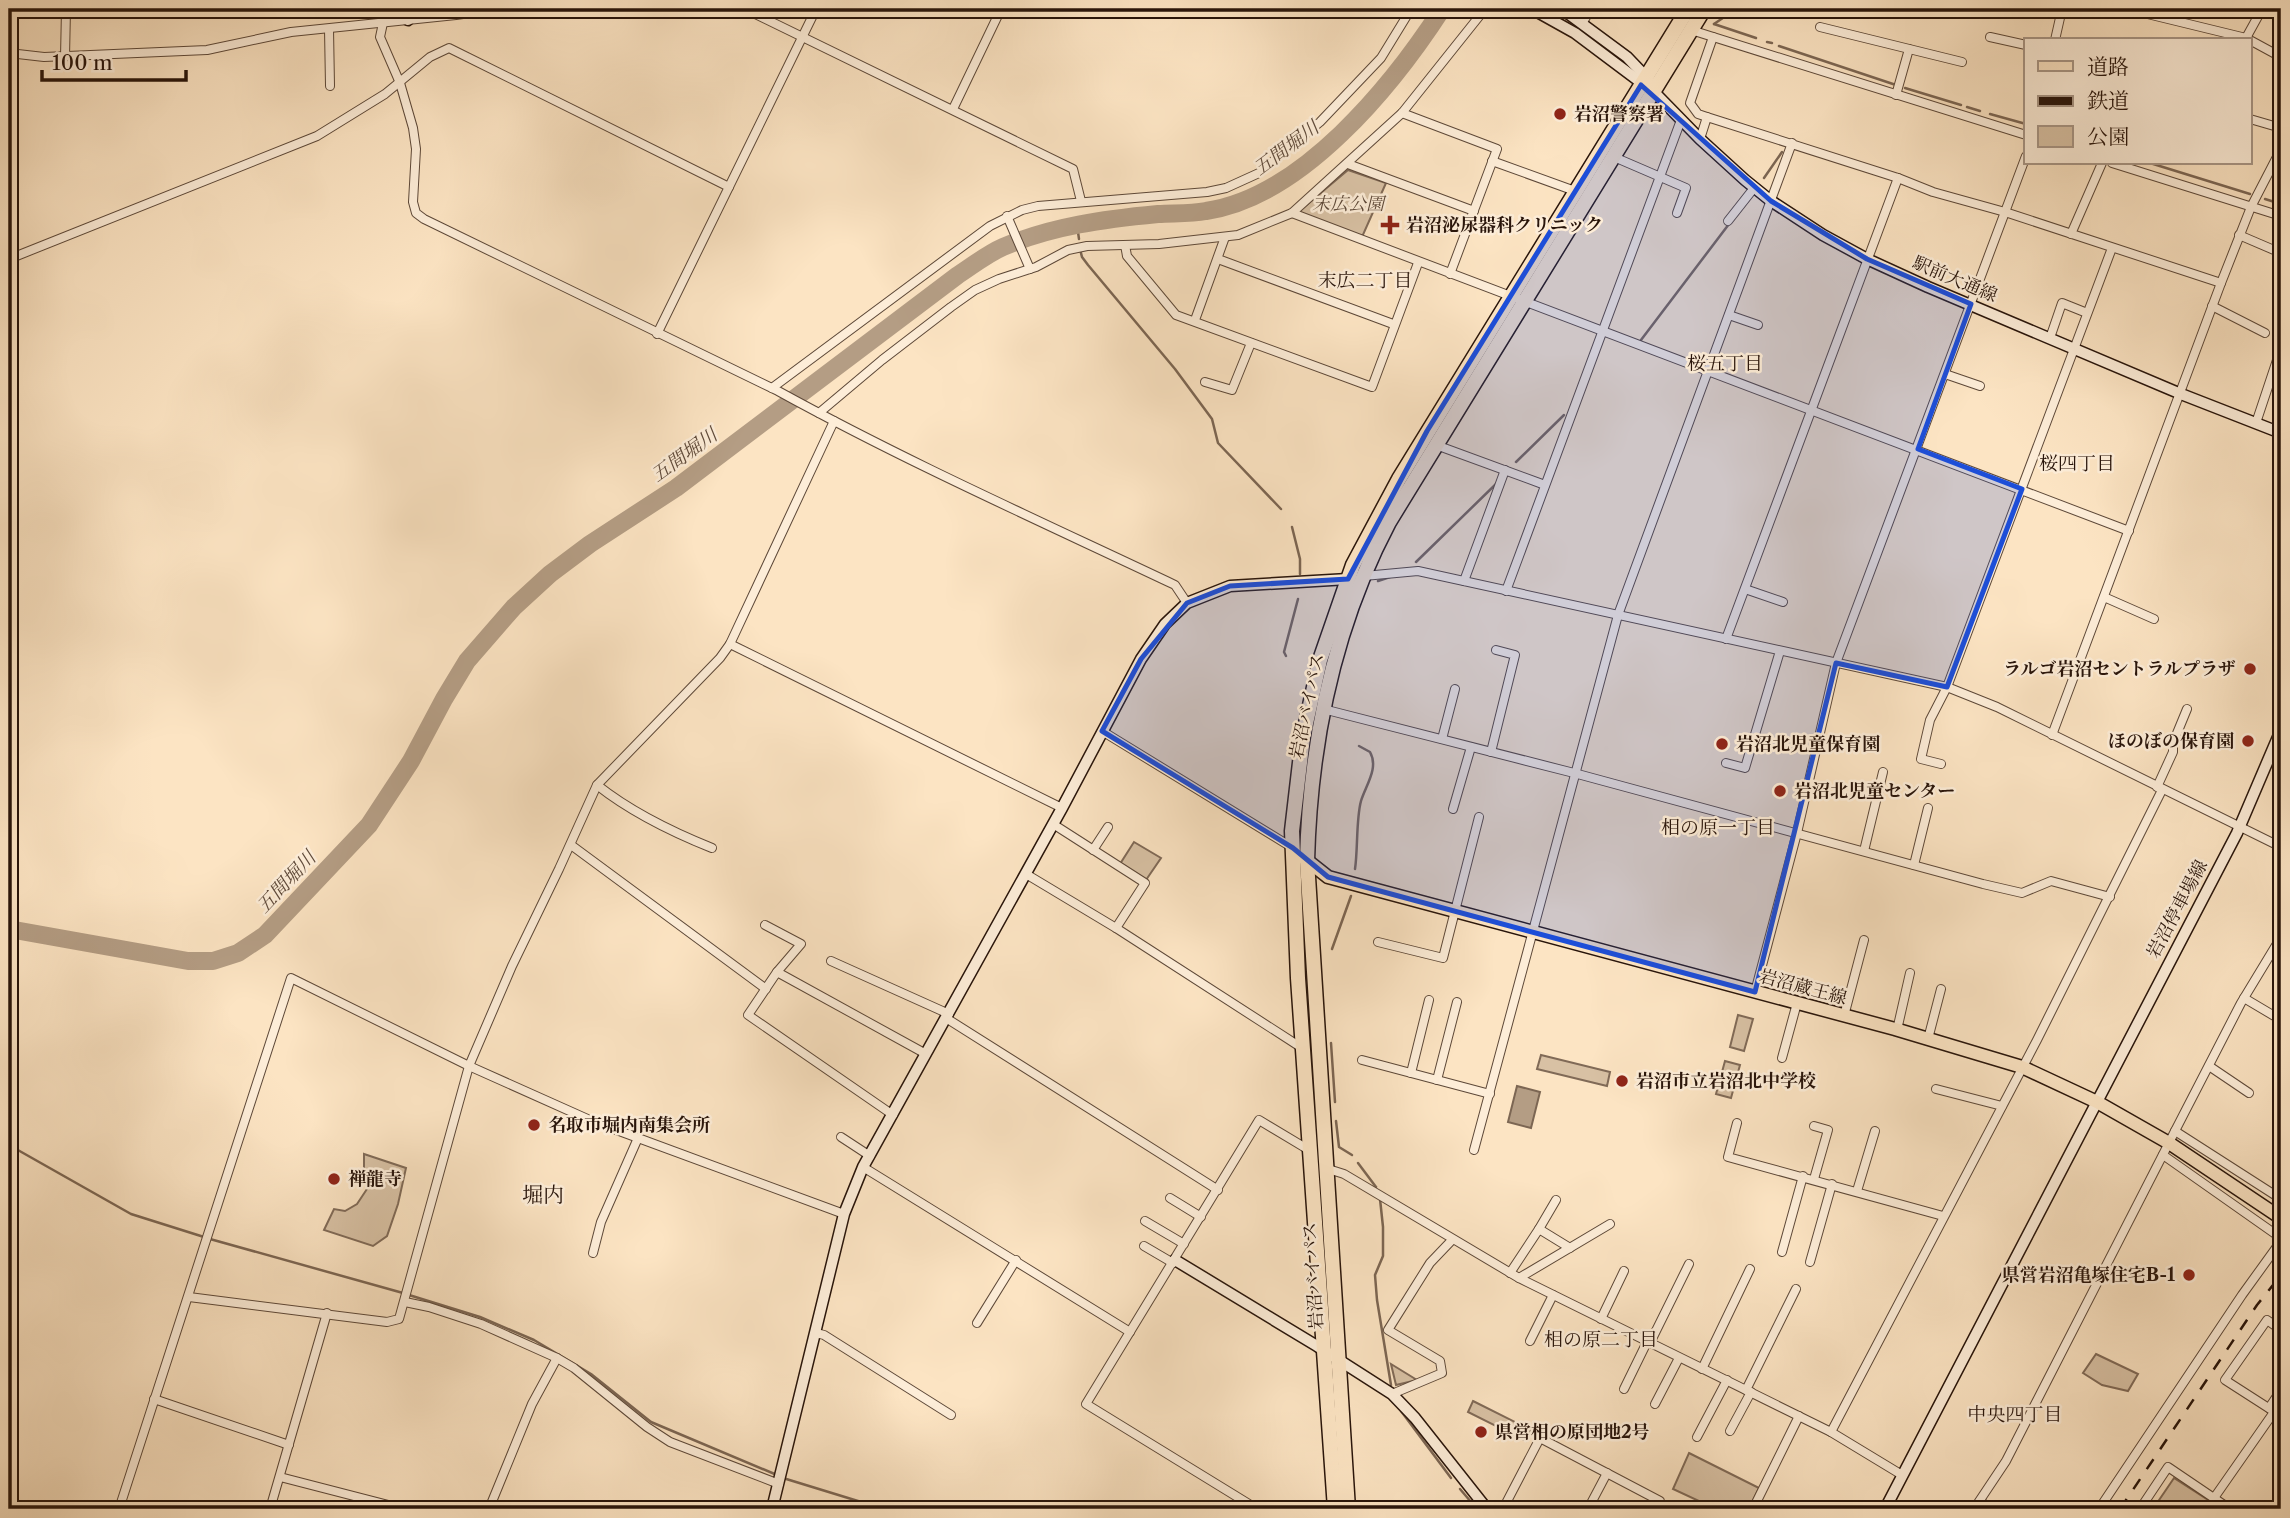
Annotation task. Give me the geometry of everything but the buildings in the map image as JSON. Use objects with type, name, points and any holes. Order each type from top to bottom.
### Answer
[{"type":"highway","name":"岩沼バイパス","points":[[1348,1509],[1307,861],[1312,768],[1323,709],[1337,655],[1364,576],[1390,522],[1436,445],[1575,191],[1688,9]]},
{"type":"highway","name":"岩沼バイパス","points":[[1335,1509],[1322,1349],[1293,848],[1297,771],[1320,660],[1363,544],[1399,479],[1517,298],[1615,157],[1704,9]]},
{"type":"main road","name":"岩沼蔵王線","points":[[1293,848],[1328,877],[1897,1030],[2022,1068],[2172,1137],[2240,1191],[2281,1218]]},
{"type":"street","points":[[65,57],[66,9]]},
{"type":"street","points":[[9,53],[65,57],[207,50],[291,32],[383,23],[410,14],[498,9]]},
{"type":"street","points":[[745,9],[1073,169],[1081,201]]},
{"type":"street","points":[[657,334],[816,9]]},
{"type":"street","points":[[953,109],[1001,9]]},
{"type":"street","points":[[775,389],[990,226],[1038,206],[1206,192],[1226,188],[1259,173],[1320,122],[1381,58],[1411,9]]},
{"type":"street","points":[[817,412],[975,290],[1029,266],[1078,248],[1225,237],[1258,229],[1292,213],[1402,113],[1485,9]]},
{"type":"street","points":[[1532,9],[1575,33],[1644,80]]},
{"type":"street","points":[[1562,9],[1627,57],[1644,80]]},
{"type":"street","points":[[1583,22],[1591,9]]},
{"type":"street","points":[[2055,38],[2062,9]]},
{"type":"street","points":[[2127,9],[2246,38],[2262,9]]},
{"type":"street","points":[[383,23],[380,37],[400,83],[411,120],[416,149],[413,202],[416,213],[437,226],[657,334],[775,389],[834,421],[1175,585],[1187,603]]},
{"type":"street","points":[[1820,27],[1962,62]]},
{"type":"street","points":[[329,29],[330,86]]},
{"type":"street","points":[[1691,30],[2024,134]]},
{"type":"street","points":[[1713,37],[1690,103],[1698,114],[2221,283]]},
{"type":"street","points":[[1990,37],[2024,45]]},
{"type":"street","points":[[2252,41],[2281,57]]},
{"type":"street","points":[[9,259],[317,136],[400,83],[430,57],[449,48],[729,187]]},
{"type":"street","points":[[1896,95],[1909,49]]},
{"type":"street","name":"駅前大通線","points":[[1644,80],[1700,139],[1754,188],[1817,231],[1867,259],[2181,394],[2281,433]]},
{"type":"street","points":[[1402,113],[1497,149],[1450,274]]},
{"type":"street","points":[[1700,139],[1707,117]]},
{"type":"street","points":[[1506,590],[1681,120]]},
{"type":"street","points":[[2252,120],[2281,128]]},
{"type":"street","points":[[1474,1150],[1618,615],[1792,143]]},
{"type":"street","points":[[2052,734],[2239,235],[2281,149]]},
{"type":"street","points":[[1615,157],[1686,188],[1677,213]]},
{"type":"street","points":[[1492,161],[1575,191]]},
{"type":"street","points":[[1755,992],[1797,833],[1836,663],[2024,161]]},
{"type":"street","points":[[1348,164],[1474,211]]},
{"type":"street","points":[[2071,234],[2102,164]]},
{"type":"street","points":[[2115,164],[2281,216]]},
{"type":"street","points":[[1726,639],[1898,178]]},
{"type":"street","points":[[1728,221],[1754,188]]},
{"type":"street","points":[[1292,213],[2129,531]]},
{"type":"street","points":[[1008,218],[1029,266]]},
{"type":"street","points":[[2239,235],[2281,253]]},
{"type":"street","points":[[1195,320],[1225,237]]},
{"type":"street","points":[[1125,245],[1127,256],[1176,314],[1371,387],[1418,262]]},
{"type":"street","points":[[1941,764],[1920,759],[1930,720],[1947,687],[2112,248]]},
{"type":"street","points":[[1218,260],[1393,324]]},
{"type":"street","points":[[2050,338],[2062,303],[2087,313]]},
{"type":"street","points":[[2212,306],[2265,333]]},
{"type":"street","points":[[1729,314],[1758,325]]},
{"type":"street","points":[[1205,382],[1232,390],[1251,343]]},
{"type":"street","points":[[2256,423],[2278,370],[2281,348]]},
{"type":"street","points":[[1945,374],[1980,386]]},
{"type":"street","points":[[189,1297],[387,1322],[399,1319],[469,1066],[512,966],[597,785],[720,658],[730,644],[834,421]]},
{"type":"street","points":[[1436,445],[1545,485]]},
{"type":"street","points":[[1464,581],[1505,470]]},
{"type":"street","points":[[772,1509],[844,1214],[863,1167],[1026,874],[1141,659],[1165,624],[1187,603],[1230,586],[1348,579],[1418,571],[1947,687],[1997,707],[2281,847]]},
{"type":"street","points":[[1745,589],[1783,602]]},
{"type":"street","points":[[2104,597],[2154,619]]},
{"type":"street","points":[[730,644],[1062,808]]},
{"type":"street","points":[[1491,752],[1515,655],[1496,650]]},
{"type":"street","points":[[1726,763],[1745,768],[1780,651]]},
{"type":"street","points":[[1442,739],[1455,689]]},
{"type":"street","points":[[1323,709],[2022,892],[2051,881],[2110,897]]},
{"type":"street","points":[[1831,1432],[2110,897],[2160,789],[2173,752],[2173,743],[2187,709]]},
{"type":"street","name":"岩沼停車場線","points":[[1885,1509],[2240,826],[2281,730]]},
{"type":"street","points":[[1102,731],[1293,848]]},
{"type":"street","points":[[1453,809],[1471,747]]},
{"type":"street","points":[[1864,851],[1883,772]]},
{"type":"street","points":[[597,785],[617,801],[685,837],[712,848]]},
{"type":"street","points":[[1914,865],[1928,807]]},
{"type":"street","points":[[1378,942],[1443,958],[1479,817]]},
{"type":"street","points":[[1053,824],[1145,883],[1116,928]]},
{"type":"street","points":[[1093,850],[1108,827]]},
{"type":"street","points":[[571,845],[766,989]]},
{"type":"street","points":[[1026,874],[1304,1048]]},
{"type":"street","points":[[765,925],[801,944],[777,972],[748,1015],[892,1115]]},
{"type":"street","points":[[1991,1509],[1977,1505],[2006,1461],[2244,998],[2281,937]]},
{"type":"street","points":[[1844,1016],[1864,940]]},
{"type":"street","points":[[831,961],[948,1016],[1218,1190]]},
{"type":"street","points":[[777,972],[926,1054]]},
{"type":"street","points":[[1897,1030],[1910,973]]},
{"type":"street","points":[[119,1509],[291,978],[469,1066],[592,1121],[844,1214]]},
{"type":"street","points":[[1928,1039],[1941,989]]},
{"type":"street","points":[[2244,998],[2281,1020]]},
{"type":"street","points":[[1411,1073],[1429,1000]]},
{"type":"street","points":[[1437,1080],[1457,1002]]},
{"type":"street","points":[[1782,1058],[1797,1003]]},
{"type":"street","points":[[1362,1060],[1490,1094]]},
{"type":"street","points":[[2209,1066],[2249,1093]]},
{"type":"street","points":[[1936,1089],[2001,1106]]},
{"type":"street","points":[[1257,1509],[1086,1405],[1259,1120],[1312,1151]]},
{"type":"street","points":[[1737,1123],[1728,1157],[1943,1216]]},
{"type":"street","points":[[1814,1126],[1828,1130],[1814,1180]]},
{"type":"street","points":[[1857,1191],[1875,1130]]},
{"type":"street","points":[[841,1137],[870,1156]]},
{"type":"street","points":[[2172,1137],[2281,1199]]},
{"type":"street","points":[[593,1253],[601,1222],[638,1138]]},
{"type":"street","points":[[2099,1509],[2281,1240],[2163,1156]]},
{"type":"street","points":[[863,1167],[1130,1332]]},
{"type":"street","points":[[1325,1168],[1343,1174],[1514,1276],[1831,1432],[1902,1475]]},
{"type":"street","points":[[1782,1252],[1803,1177]]},
{"type":"street","points":[[1810,1262],[1832,1184]]},
{"type":"street","points":[[1170,1198],[1201,1217]]},
{"type":"street","points":[[1514,1276],[1556,1200]]},
{"type":"street","points":[[1145,1221],[1184,1244]]},
{"type":"street","points":[[1514,1276],[1570,1248],[1609,1224]]},
{"type":"street","points":[[1539,1229],[1570,1248]]},
{"type":"street","points":[[1392,1394],[1442,1373],[1440,1361],[1388,1330],[1430,1263],[1452,1240]]},
{"type":"street","points":[[1144,1246],[1322,1349],[1392,1394],[1415,1418],[1487,1509]]},
{"type":"street","points":[[977,1323],[1016,1260]]},
{"type":"street","points":[[1624,1389],[1689,1264]]},
{"type":"street","points":[[1702,1369],[1750,1269]]},
{"type":"street","points":[[1601,1319],[1623,1271]]},
{"type":"street","points":[[1730,1431],[1796,1289]]},
{"type":"street","points":[[1530,1341],[1553,1295]]},
{"type":"street","points":[[406,1297],[481,1324],[557,1358],[575,1368],[647,1427],[670,1442],[780,1480]]},
{"type":"street","points":[[270,1509],[327,1313]]},
{"type":"street","points":[[2275,1412],[2225,1380],[2267,1320],[2281,1330]]},
{"type":"street","points":[[816,1333],[824,1335],[951,1415]]},
{"type":"street","points":[[489,1509],[532,1404],[557,1358]]},
{"type":"street","points":[[1655,1404],[1679,1358]]},
{"type":"street","points":[[1698,1437],[1727,1380]]},
{"type":"street","points":[[2214,1498],[2275,1412],[2281,1390]]},
{"type":"street","points":[[155,1399],[289,1445]]},
{"type":"street","points":[[1753,1509],[1799,1416]]},
{"type":"street","points":[[1503,1509],[1540,1438],[1660,1501],[1661,1509]]},
{"type":"street","points":[[2140,1509],[2168,1467],[2230,1509]]},
{"type":"street","points":[[1588,1509],[1607,1474]]},
{"type":"street","points":[[280,1477],[404,1509]]},
{"type":"highlighted area","points":[[1641,85],[1771,201],[1867,259],[1971,304],[1918,449],[2022,489],[1947,687],[1836,663],[1755,992],[1328,877],[1293,848],[1102,731],[1141,659],[1187,603],[1230,586],[1348,579],[1427,431]]},
{"type":"green space","name":"末広公園","points":[[1348,170],[1386,183],[1362,237],[1297,213]]},
{"type":"green space","points":[[1134,842],[1161,858],[1146,880],[1120,864]]},
{"type":"green space","points":[[1738,1015],[1753,1019],[1744,1051],[1730,1047]]},
{"type":"green space","points":[[1541,1055],[1610,1072],[1607,1086],[1537,1069]]},
{"type":"green space","points":[[1725,1061],[1740,1065],[1731,1098],[1716,1094]]},
{"type":"green space","points":[[364,1154],[406,1168],[387,1236],[373,1246],[324,1230],[334,1209],[345,1211],[357,1204],[369,1186],[364,1174]]},
{"type":"green space","points":[[2096,1354],[2138,1374],[2128,1391],[2102,1385],[2083,1373]]},
{"type":"green space","points":[[1391,1364],[1417,1380],[1396,1385]]},
{"type":"green space","points":[[1473,1401],[1531,1430],[1526,1441],[1468,1412]]},
{"type":"green space","points":[[1689,1453],[1759,1488],[1749,1509],[1716,1509],[1673,1489]]},
{"type":"green space","points":[[2174,1478],[2219,1507],[2218,1509],[2153,1509]]},
{"type":"shaded area","points":[[1517,1086],[1540,1092],[1531,1128],[1508,1122]]},
{"type":"waterway","name":"五間堀川","points":[[9,929],[188,961],[213,961],[238,953],[265,935],[369,825],[411,761],[467,661],[514,607],[550,574],[590,544],[676,488],[958,275],[997,250],[1040,234],[1079,224],[1206,211],[1242,201],[1276,184],[1310,161],[1371,103],[1398,71],[1442,9]]},
{"type":"waterway","points":[[1714,24],[1736,9]]},
{"type":"waterway","points":[[1714,24],[1756,38]]},
{"type":"waterway","points":[[1767,42],[1772,43]]},
{"type":"waterway","points":[[1779,46],[1896,85]]},
{"type":"waterway","points":[[1905,88],[1961,105]]},
{"type":"waterway","points":[[1967,107],[1980,111]]},
{"type":"waterway","points":[[1990,114],[2024,123]]},
{"type":"waterway","points":[[1764,178],[1782,152]]},
{"type":"waterway","points":[[2153,164],[2250,194]]},
{"type":"waterway","points":[[2265,199],[2281,204]]},
{"type":"waterway","points":[[1641,340],[1729,224]]},
{"type":"waterway","points":[[1077,225],[1079,239]]},
{"type":"waterway","points":[[1080,249],[1088,265],[1175,369],[1212,419],[1218,443],[1281,509]]},
{"type":"waterway","points":[[1516,462],[1564,415]]},
{"type":"waterway","points":[[1416,562],[1497,483]]},
{"type":"waterway","points":[[1292,527],[1300,559],[1300,574]]},
{"type":"waterway","points":[[1378,581],[1390,577]]},
{"type":"waterway","points":[[1286,656],[1284,652],[1298,599]]},
{"type":"waterway","points":[[1355,869],[1359,808],[1373,764],[1370,752],[1359,746]]},
{"type":"waterway","points":[[1332,949],[1351,896]]},
{"type":"waterway","points":[[1331,1043],[1335,1102]]},
{"type":"waterway","points":[[1336,1121],[1339,1147],[1352,1155]]},
{"type":"waterway","points":[[9,1145],[131,1214],[204,1237]]},
{"type":"waterway","points":[[1358,1163],[1376,1187]]},
{"type":"waterway","points":[[1380,1199],[1383,1256],[1375,1275],[1391,1385]]},
{"type":"waterway","points":[[210,1239],[403,1293]]},
{"type":"waterway","points":[[409,1295],[480,1317],[534,1340],[591,1374],[651,1422],[777,1475]]},
{"type":"waterway","points":[[1401,1411],[1451,1478]]},
{"type":"waterway","points":[[783,1478],[884,1509]]},
{"type":"waterway","points":[[1460,1489],[1477,1509]]},
{"type":"railway","points":[[2120,1509],[2257,1305],[2281,1275]]},
{"type":"place","name":"岩沼警察署","points":[[1560,114]]},
{"type":"place","name":"岩沼泌尿器科クリニック","points":[[1390,225]]},
{"type":"place","name":"ラルゴ岩沼セントラルプラザ","points":[[2250,669]]},
{"type":"place","name":"ほのぼの保育園","points":[[2248,741]]},
{"type":"place","name":"岩沼北児童保育園","points":[[1722,744]]},
{"type":"place","name":"岩沼北児童センター","points":[[1780,791]]},
{"type":"place","name":"岩沼市立岩沼北中学校","points":[[1622,1081]]},
{"type":"place","name":"名取市堀内南集会所","points":[[534,1125]]},
{"type":"place","name":"禅龍寺","points":[[334,1179]]},
{"type":"place","name":"県営岩沼亀塚住宅B-1","points":[[2189,1275]]},
{"type":"place","name":"県営相の原団地2号","points":[[1481,1432]]},
{"type":"district","name":"末広二丁目","points":[[1365,280]]},
{"type":"district","name":"桜五丁目","points":[[1725,363]]},
{"type":"district","name":"桜四丁目","points":[[2077,463]]},
{"type":"district","name":"相の原一丁目","points":[[1718,827]]},
{"type":"district","name":"堀内","points":[[543,1194]]},
{"type":"district","name":"相の原二丁目","points":[[1601,1339]]},
{"type":"district","name":"中央四丁目","points":[[2015,1414]]}]
